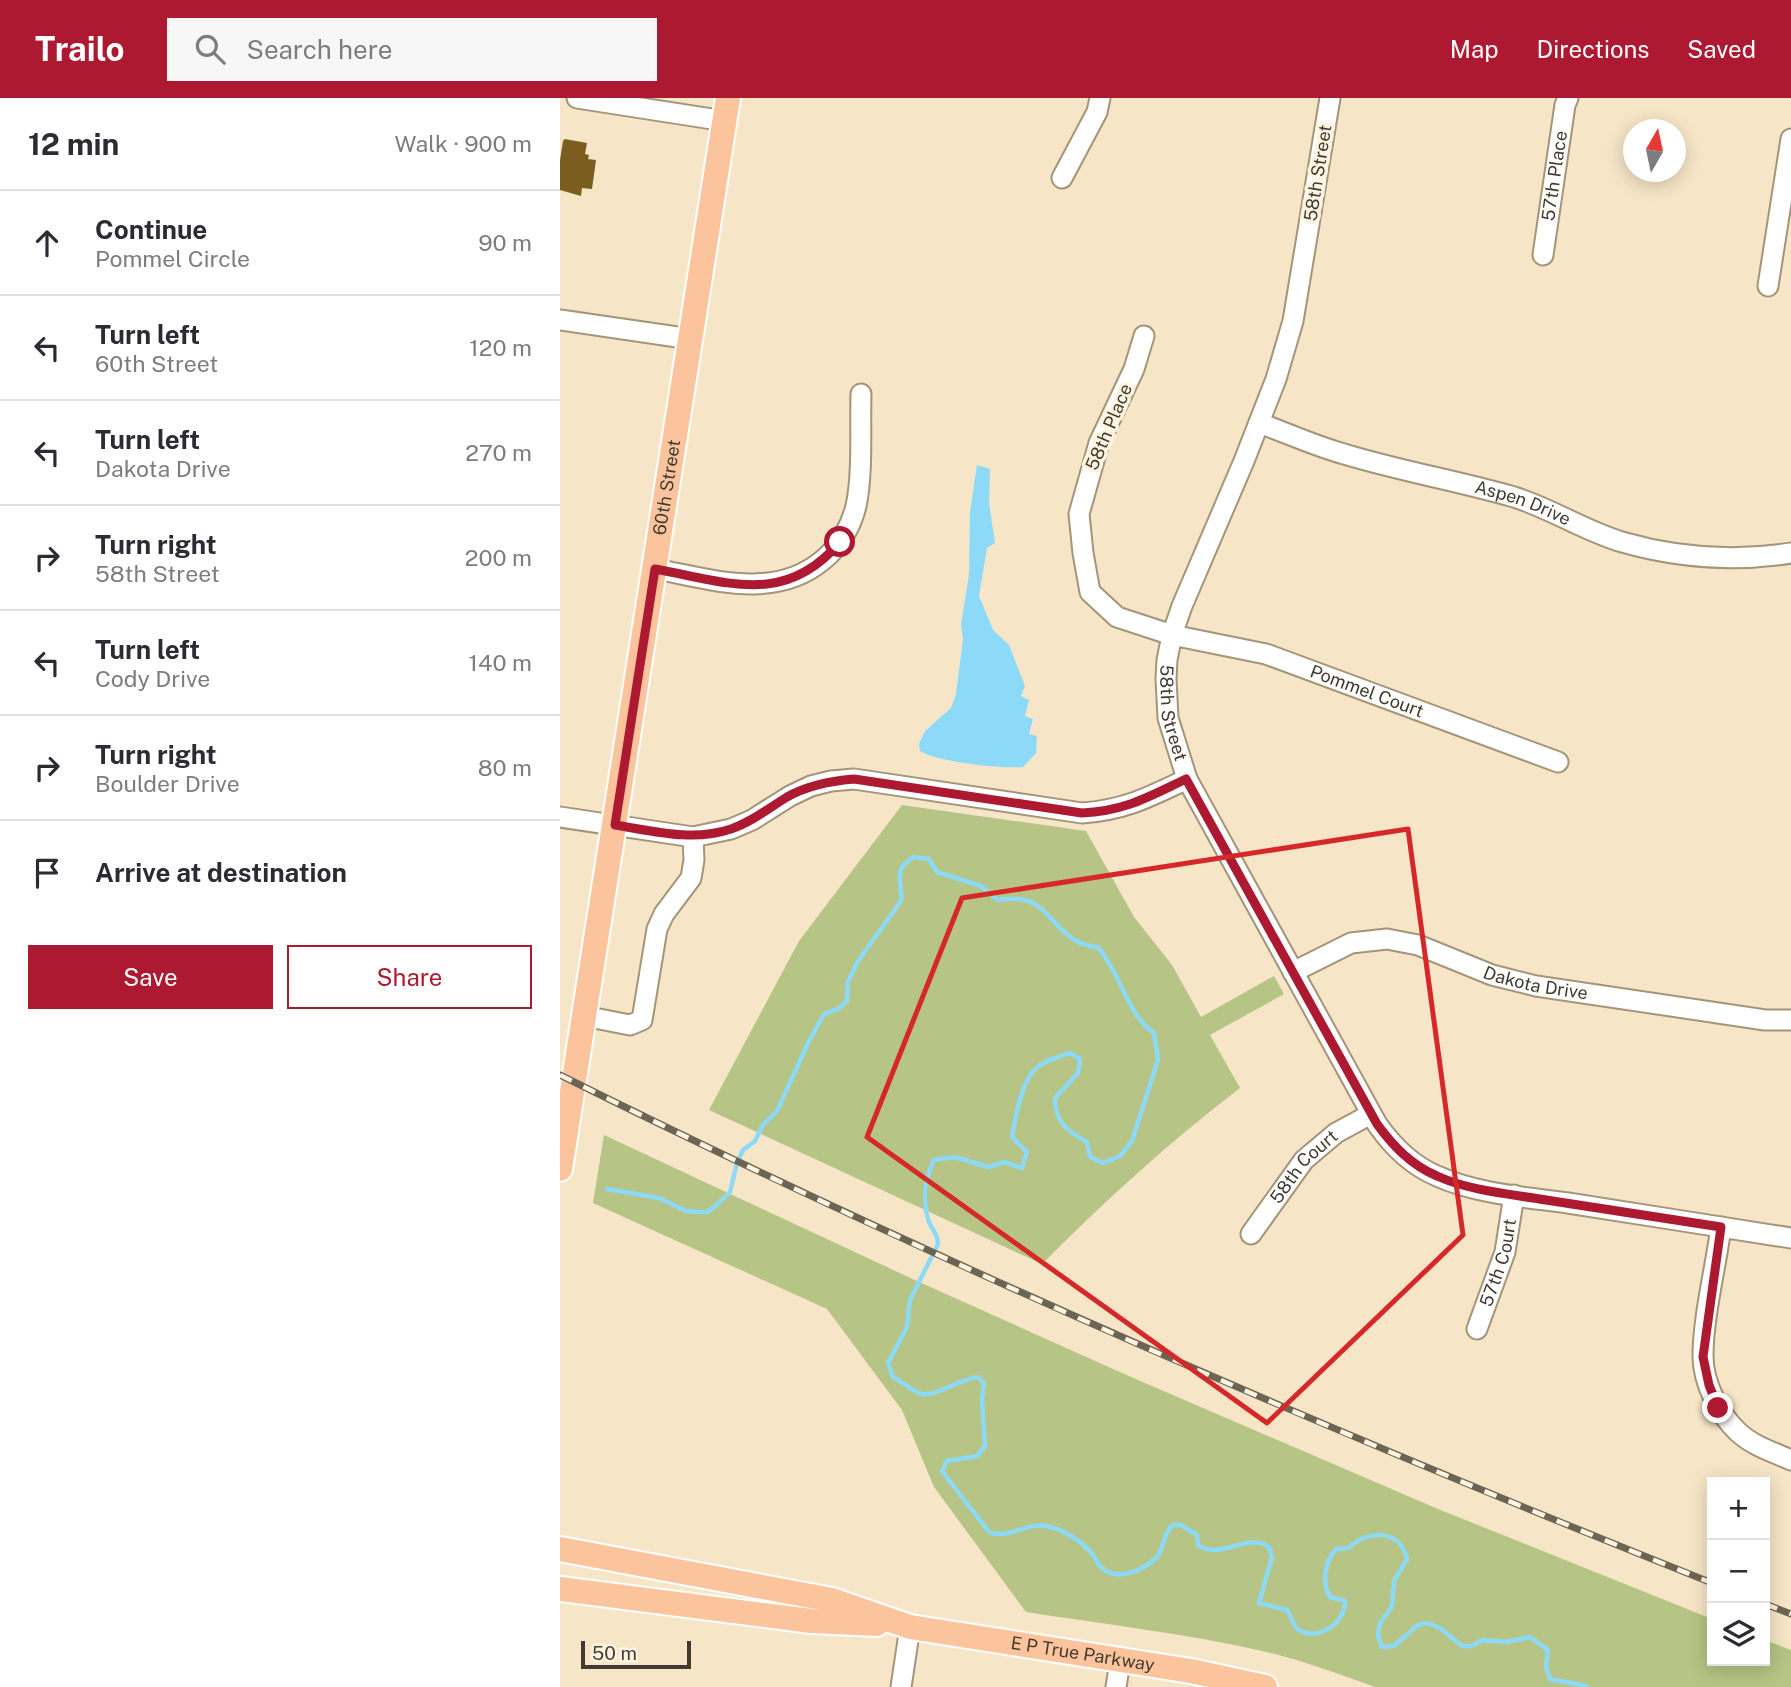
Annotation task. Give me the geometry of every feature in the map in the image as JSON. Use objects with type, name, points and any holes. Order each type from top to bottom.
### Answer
[{"type":"main road","name":"60th Street","points":[[560,1169],[727,110]]},
{"type":"main road","name":"E P True Parkway","points":[[560,1549],[832,1600],[904,1626]]},
{"type":"main road","name":"E P True Parkway","points":[[560,1589],[811,1621],[904,1626],[1191,1671],[1265,1687]]},
{"type":"street","points":[[577,98],[727,110]]},
{"type":"street","points":[[1062,178],[1097,112],[1100,98]]},
{"type":"street","name":"58th Street","points":[[1330,98],[1293,321],[1276,379],[1172,635],[1166,679],[1168,718],[1186,779],[1371,1114],[1390,1143],[1415,1164],[1437,1177],[1514,1195],[1791,1238]]},
{"type":"street","name":"57th Place","points":[[1543,255],[1568,98]]},
{"type":"street","points":[[1768,286],[1791,139]]},
{"type":"street","points":[[560,320],[691,339]]},
{"type":"street","name":"58th Place","points":[[1144,336],[1133,369],[1099,443],[1079,514],[1090,592],[1117,617],[1172,635]]},
{"type":"street","points":[[655,569],[759,586],[797,578],[814,568],[828,556],[845,533],[856,506],[861,394]]},
{"type":"street","name":"Aspen Drive","points":[[1259,423],[1342,454],[1514,497],[1621,541],[1680,555],[1717,558],[1753,558],[1791,553]]},
{"type":"street","name":"Pommel Court","points":[[1172,635],[1266,654],[1558,762]]},
{"type":"street","points":[[560,817],[693,837],[731,829],[752,820],[790,796],[811,786],[831,781],[873,781],[1082,813],[1129,806],[1186,779]]},
{"type":"street","points":[[584,1016],[630,1025],[642,1020],[657,929],[664,914],[691,878],[694,860],[693,837]]},
{"type":"street","name":"Dakota Drive","points":[[1293,972],[1351,943],[1387,939],[1418,945],[1492,975],[1536,986],[1765,1020],[1791,1020]]},
{"type":"street","name":"58th Court","points":[[1251,1234],[1304,1160],[1336,1133],[1371,1114]]},
{"type":"street","name":"57th Court","points":[[1477,1329],[1506,1252],[1514,1195]]},
{"type":"street","points":[[1721,1227],[1703,1357],[1709,1385],[1718,1408],[1738,1433],[1760,1447],[1791,1460]]},
{"type":"street","points":[[901,1687],[904,1626]]},
{"type":"street","points":[[1116,1687],[1120,1661]]},
{"type":"highlighted area","points":[[1408,829],[1463,1235],[1267,1423],[867,1137],[962,898]]},
{"type":"green space","points":[[902,805],[1086,831],[1134,917],[1172,965],[1201,1017],[1274,976],[1284,994],[1210,1035],[1240,1088],[1138,1173],[1042,1264],[709,1110],[799,941]]},
{"type":"green space","points":[[604,1135],[919,1282],[1131,1377],[1438,1509],[1707,1617],[1707,1666],[1770,1666],[1770,1642],[1791,1650],[1791,1687],[1375,1687],[1258,1650],[1026,1612],[934,1487],[902,1410],[827,1309],[593,1203]]},
{"type":"water","points":[[977,465],[990,469],[989,503],[995,543],[987,548],[979,596],[993,630],[1009,645],[1025,686],[1021,696],[1029,700],[1025,716],[1033,719],[1029,734],[1037,736],[1036,753],[1023,767],[970,764],[920,751],[919,744],[925,731],[951,708],[956,694],[963,639],[961,625],[969,574],[970,512]]},
{"type":"building","points":[[565,139],[587,143],[585,154],[589,155],[588,159],[596,160],[592,189],[582,188],[581,196],[560,190],[560,160]]},
{"type":"waterway","points":[[607,1189],[659,1198],[686,1211],[697,1212],[708,1212],[730,1192],[743,1150],[755,1141],[763,1125],[777,1111],[824,1014],[838,1009],[847,1001],[848,982],[858,961],[901,901],[900,871],[914,857],[929,859],[937,872],[981,886],[998,900],[1014,899],[1036,905],[1080,943],[1099,948],[1134,1010],[1154,1033],[1158,1060],[1132,1141],[1120,1156],[1103,1163],[1090,1157],[1087,1142],[1068,1130],[1060,1120],[1055,1098],[1078,1073],[1080,1059],[1070,1053],[1039,1066],[1031,1074],[1024,1088],[1012,1137],[1027,1152],[1022,1168],[1004,1162],[988,1167],[955,1157],[934,1160],[926,1183],[925,1198],[929,1222],[938,1244],[910,1300],[907,1327],[888,1363],[893,1377],[922,1394],[934,1393],[977,1377],[984,1383],[982,1400],[985,1446],[977,1456],[947,1461],[942,1471],[989,1532],[1003,1534],[1032,1526],[1047,1526],[1078,1541],[1089,1550],[1101,1567],[1115,1574],[1130,1573],[1156,1558],[1173,1525],[1181,1525],[1197,1535],[1198,1545],[1206,1549],[1261,1543],[1269,1547],[1272,1557],[1259,1603],[1287,1610],[1297,1628],[1307,1633],[1323,1632],[1330,1628],[1344,1609],[1345,1601],[1330,1597],[1325,1579],[1327,1566],[1336,1549],[1349,1548],[1365,1537],[1374,1535],[1391,1537],[1398,1542],[1407,1559],[1394,1581],[1392,1607],[1380,1623],[1378,1635],[1382,1647],[1394,1646],[1418,1625],[1428,1623],[1440,1628],[1462,1646],[1471,1646],[1483,1640],[1507,1642],[1530,1637],[1548,1650],[1546,1667],[1550,1679],[1587,1687]]},
{"type":"railway","points":[[560,1075],[844,1211],[1131,1341],[1420,1465],[1707,1581]]},
{"type":"railway","points":[[1770,1606],[1791,1614]]},
{"type":"route","points":[[840,542],[814,568],[797,578],[759,586],[655,569],[615,825],[693,837],[711,834],[752,820],[811,786],[854,779],[1082,813],[1129,806],[1186,779],[1377,1124],[1390,1143],[1415,1164],[1437,1177],[1514,1195],[1721,1227],[1703,1357],[1709,1385],[1718,1408]]}]
